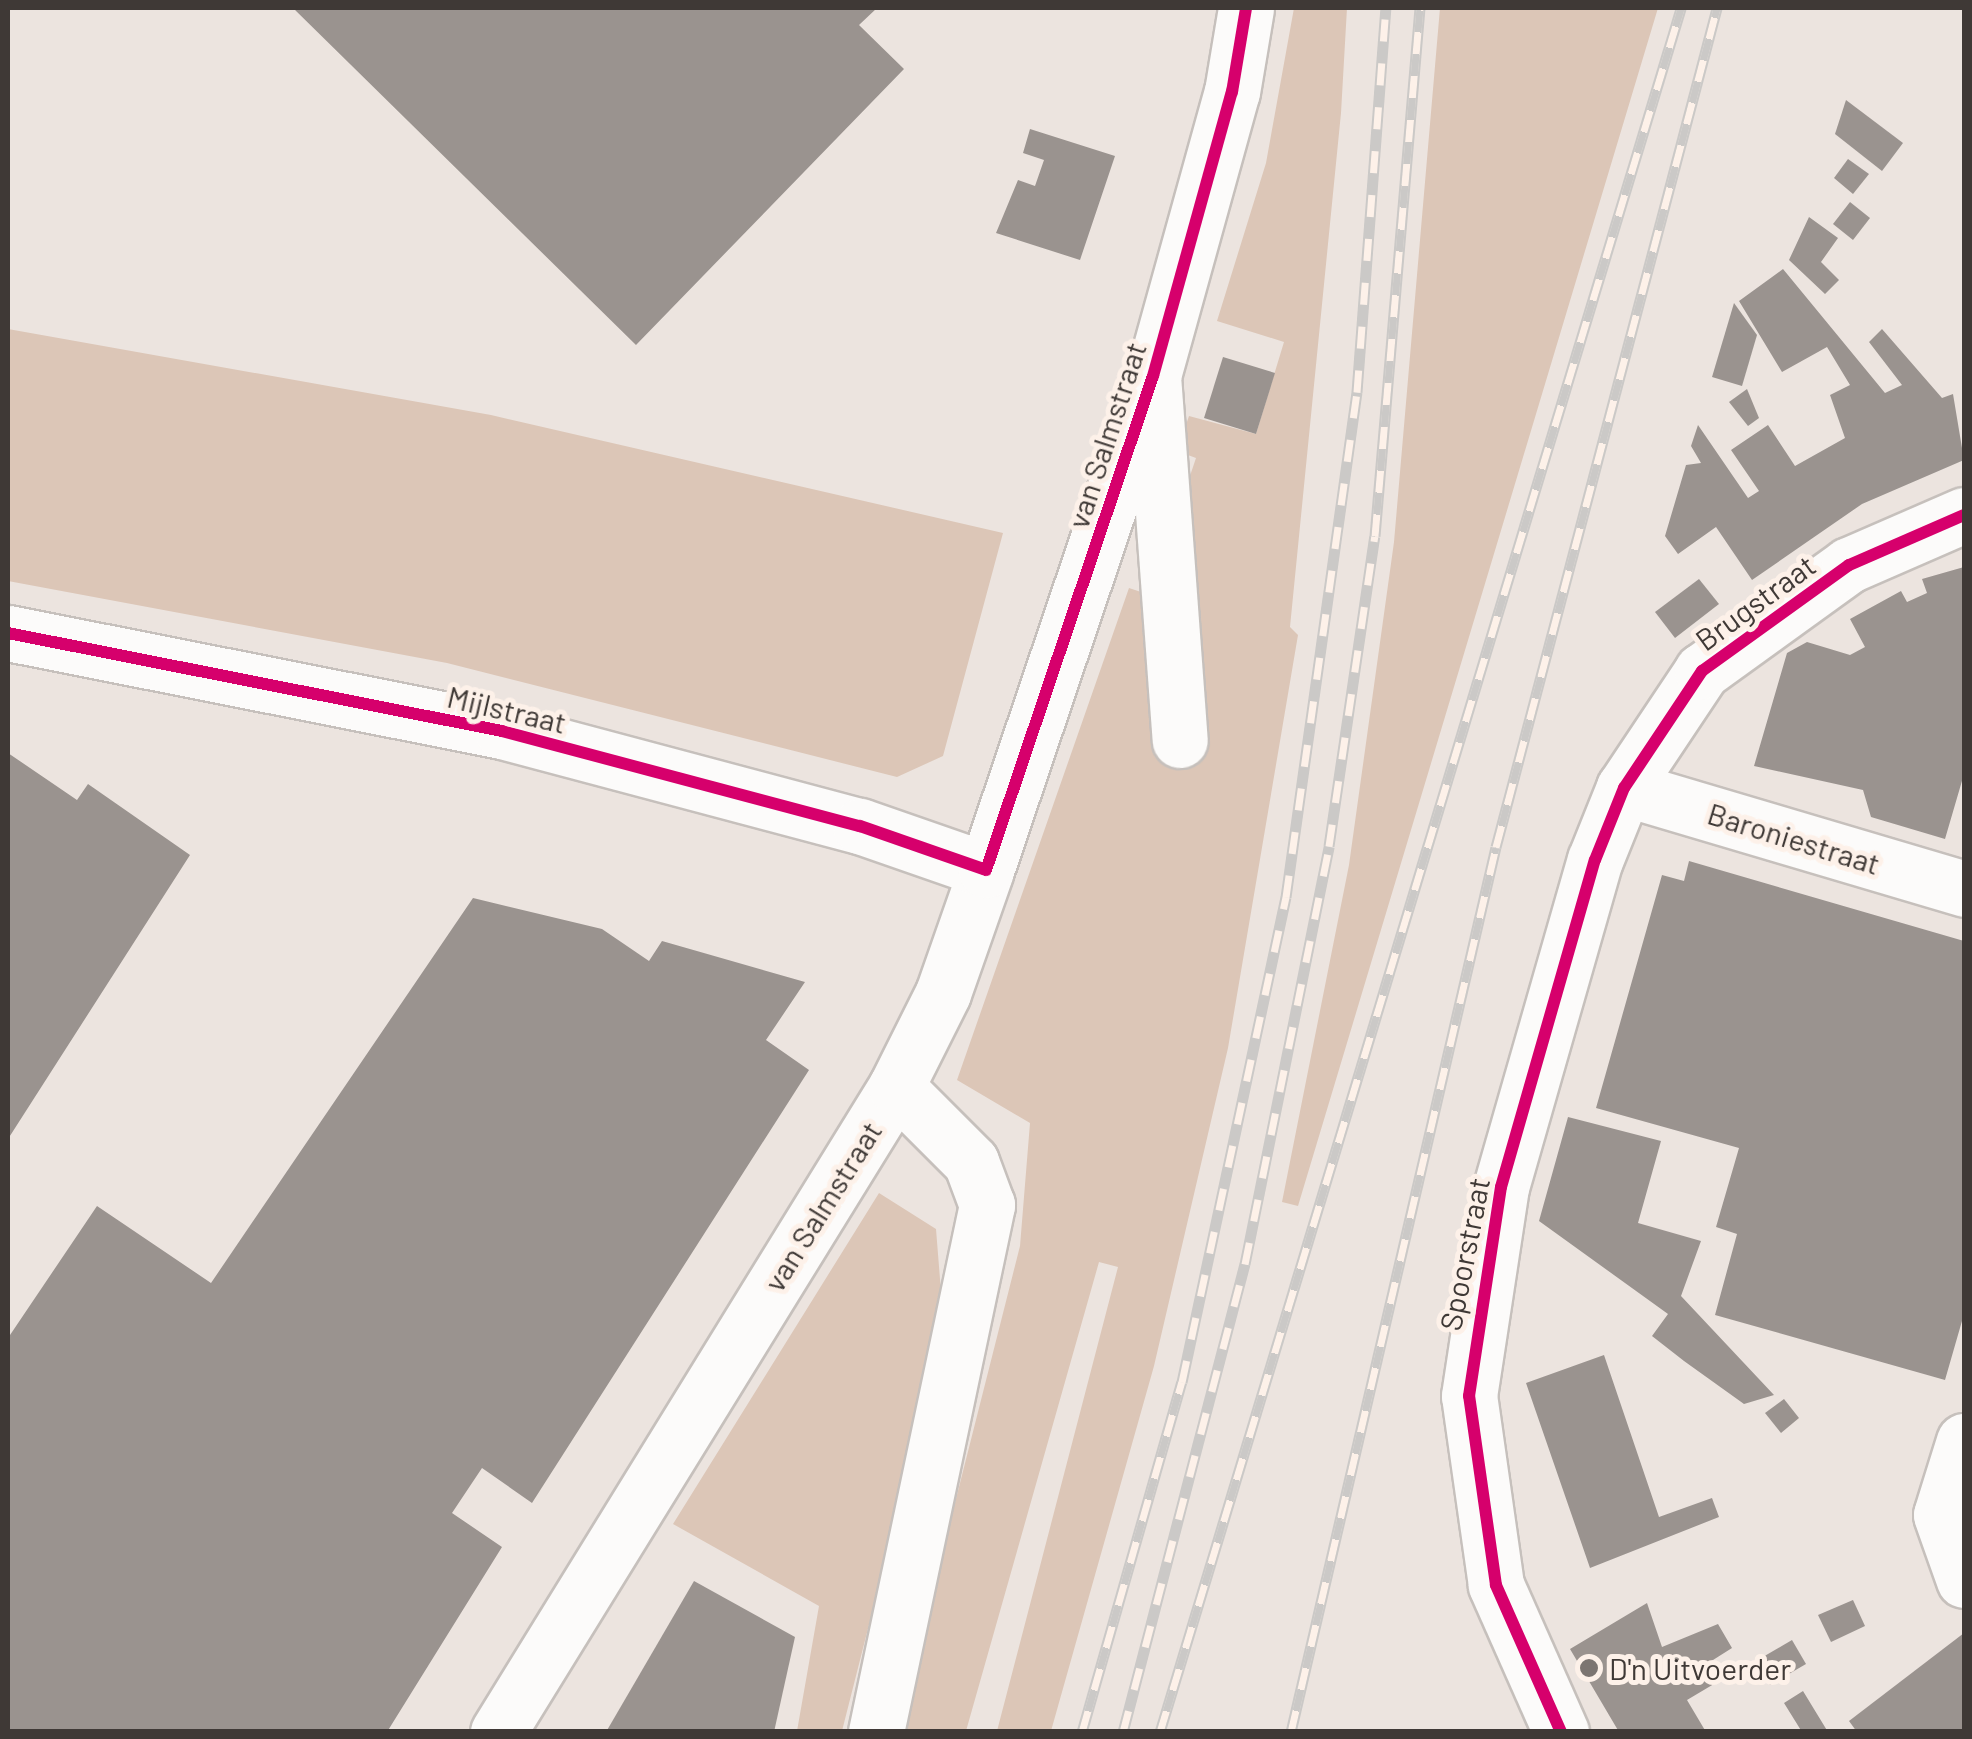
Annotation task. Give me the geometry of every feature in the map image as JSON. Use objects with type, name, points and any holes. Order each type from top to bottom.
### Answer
[{"type":"street","name":"van Salmstraat","points":[[498,1732],[896,1087],[943,993],[1153,376],[1232,92],[1246,8]]},
{"type":"street","points":[[1153,376],[1180,740]]},
{"type":"street","name":"Brugstraat","points":[[1624,788],[1672,706],[1736,641],[1849,566],[1964,516]]},
{"type":"street","name":"Mijlstraat","points":[[8,633],[502,731],[860,826],[986,870]]},
{"type":"street","name":"Baroniestraat","points":[[1624,788],[1964,889]]},
{"type":"street","name":"Spoorstraat","points":[[1561,1732],[1522,1658],[1484,1534],[1468,1396],[1472,1327],[1501,1187],[1624,788]]},
{"type":"street","points":[[876,1732],[987,1205],[971,1162],[896,1087]]},
{"type":"street","points":[[1964,1448],[1941,1515],[1964,1580]]},
{"type":"shaded area","points":[[1294,8],[1347,8],[1341,113],[1290,627],[1298,635],[1228,1048],[1154,1366],[1051,1731],[997,1731],[1118,1267],[1099,1262],[966,1731],[897,1732],[1020,1246],[1030,1123],[957,1080],[1129,588],[1150,595],[1196,458],[1177,451],[1189,416],[1256,434],[1284,342],[1217,321],[1266,163]]},
{"type":"shaded area","points":[[1440,8],[1658,8],[1298,1206],[1282,1202],[1349,865],[1394,542]]},
{"type":"shaded area","points":[[8,329],[491,415],[1003,533],[943,756],[897,777],[447,663],[8,581]]},
{"type":"shaded area","points":[[879,1193],[936,1229],[944,1329],[842,1731],[797,1731],[819,1606],[673,1524]]},
{"type":"building","points":[[293,8],[877,8],[859,25],[904,69],[636,345]]},
{"type":"building","points":[[1846,100],[1903,143],[1882,171],[1835,134]]},
{"type":"building","points":[[1030,129],[1115,156],[1080,260],[996,233],[1018,180],[1035,186],[1044,160],[1023,153]]},
{"type":"building","points":[[1848,159],[1869,174],[1853,194],[1834,178]]},
{"type":"building","points":[[1850,202],[1870,218],[1853,240],[1833,224]]},
{"type":"building","points":[[1809,217],[1838,238],[1821,262],[1839,280],[1825,294],[1789,260]]},
{"type":"building","points":[[1783,269],[1885,393],[1902,385],[1869,342],[1882,329],[1942,398],[1953,394],[1964,460],[1862,504],[1752,580],[1716,527],[1678,554],[1665,536],[1686,465],[1701,463],[1691,446],[1698,425],[1748,498],[1759,491],[1731,450],[1768,425],[1795,466],[1845,438],[1830,395],[1850,385],[1827,347],[1782,372],[1739,301]]},
{"type":"building","points":[[1734,303],[1757,335],[1742,386],[1712,377]]},
{"type":"building","points":[[1223,357],[1275,373],[1256,434],[1204,418]]},
{"type":"building","points":[[1747,389],[1759,418],[1748,426],[1729,402]]},
{"type":"building","points":[[1964,567],[1964,774],[1945,839],[1871,817],[1863,790],[1754,766],[1787,653],[1807,642],[1850,655],[1865,647],[1850,619],[1901,591],[1907,602],[1927,593],[1922,579]]},
{"type":"building","points":[[1699,579],[1719,604],[1675,638],[1655,612]]},
{"type":"building","points":[[8,753],[77,800],[88,784],[190,855],[8,1139]]},
{"type":"building","points":[[1689,861],[1964,941],[1964,1314],[1945,1380],[1715,1315],[1737,1234],[1716,1227],[1739,1148],[1596,1108],[1662,875],[1684,881]]},
{"type":"building","points":[[473,898],[602,929],[649,961],[662,941],[805,982],[766,1040],[809,1070],[532,1503],[482,1468],[452,1513],[502,1547],[387,1732],[8,1732],[8,1338],[97,1206],[211,1283]]},
{"type":"building","points":[[1568,1117],[1661,1141],[1638,1223],[1701,1241],[1681,1296],[1774,1395],[1744,1404],[1684,1361],[1652,1336],[1668,1314],[1539,1221]]},
{"type":"building","points":[[1604,1355],[1659,1517],[1712,1498],[1719,1517],[1590,1568],[1526,1383]]},
{"type":"building","points":[[1784,1399],[1799,1418],[1781,1433],[1765,1413]]},
{"type":"building","points":[[694,1581],[795,1637],[774,1732],[606,1732]]},
{"type":"building","points":[[1853,1600],[1865,1626],[1831,1642],[1818,1615]]},
{"type":"building","points":[[1647,1603],[1662,1647],[1718,1624],[1732,1648],[1713,1660],[1724,1678],[1687,1700],[1706,1732],[1619,1732],[1570,1649]]},
{"type":"building","points":[[1964,1633],[1964,1732],[1857,1732],[1849,1721]]},
{"type":"building","points":[[1792,1640],[1806,1664],[1770,1685],[1756,1661]]},
{"type":"building","points":[[1803,1691],[1828,1732],[1802,1732],[1784,1703]]},
{"type":"railway","points":[[1082,1732],[1182,1382],[1286,897],[1357,392],[1386,8]]},
{"type":"railway","points":[[1123,1732],[1245,1264],[1329,846],[1375,536],[1420,8]]},
{"type":"railway","points":[[1160,1732],[1681,8]]},
{"type":"railway","points":[[1291,1732],[1496,847],[1717,8]]},
{"type":"cycle path","points":[[8,633],[502,731],[860,826],[986,870],[1153,376],[1232,92],[1246,8]]},
{"type":"cycle path","points":[[1561,1732],[1496,1585],[1469,1396],[1501,1187],[1595,860],[1624,788],[1702,671],[1849,565],[1964,515]]},
{"type":"place","name":"D'n Uitvoerder","points":[[1589,1668]]}]
